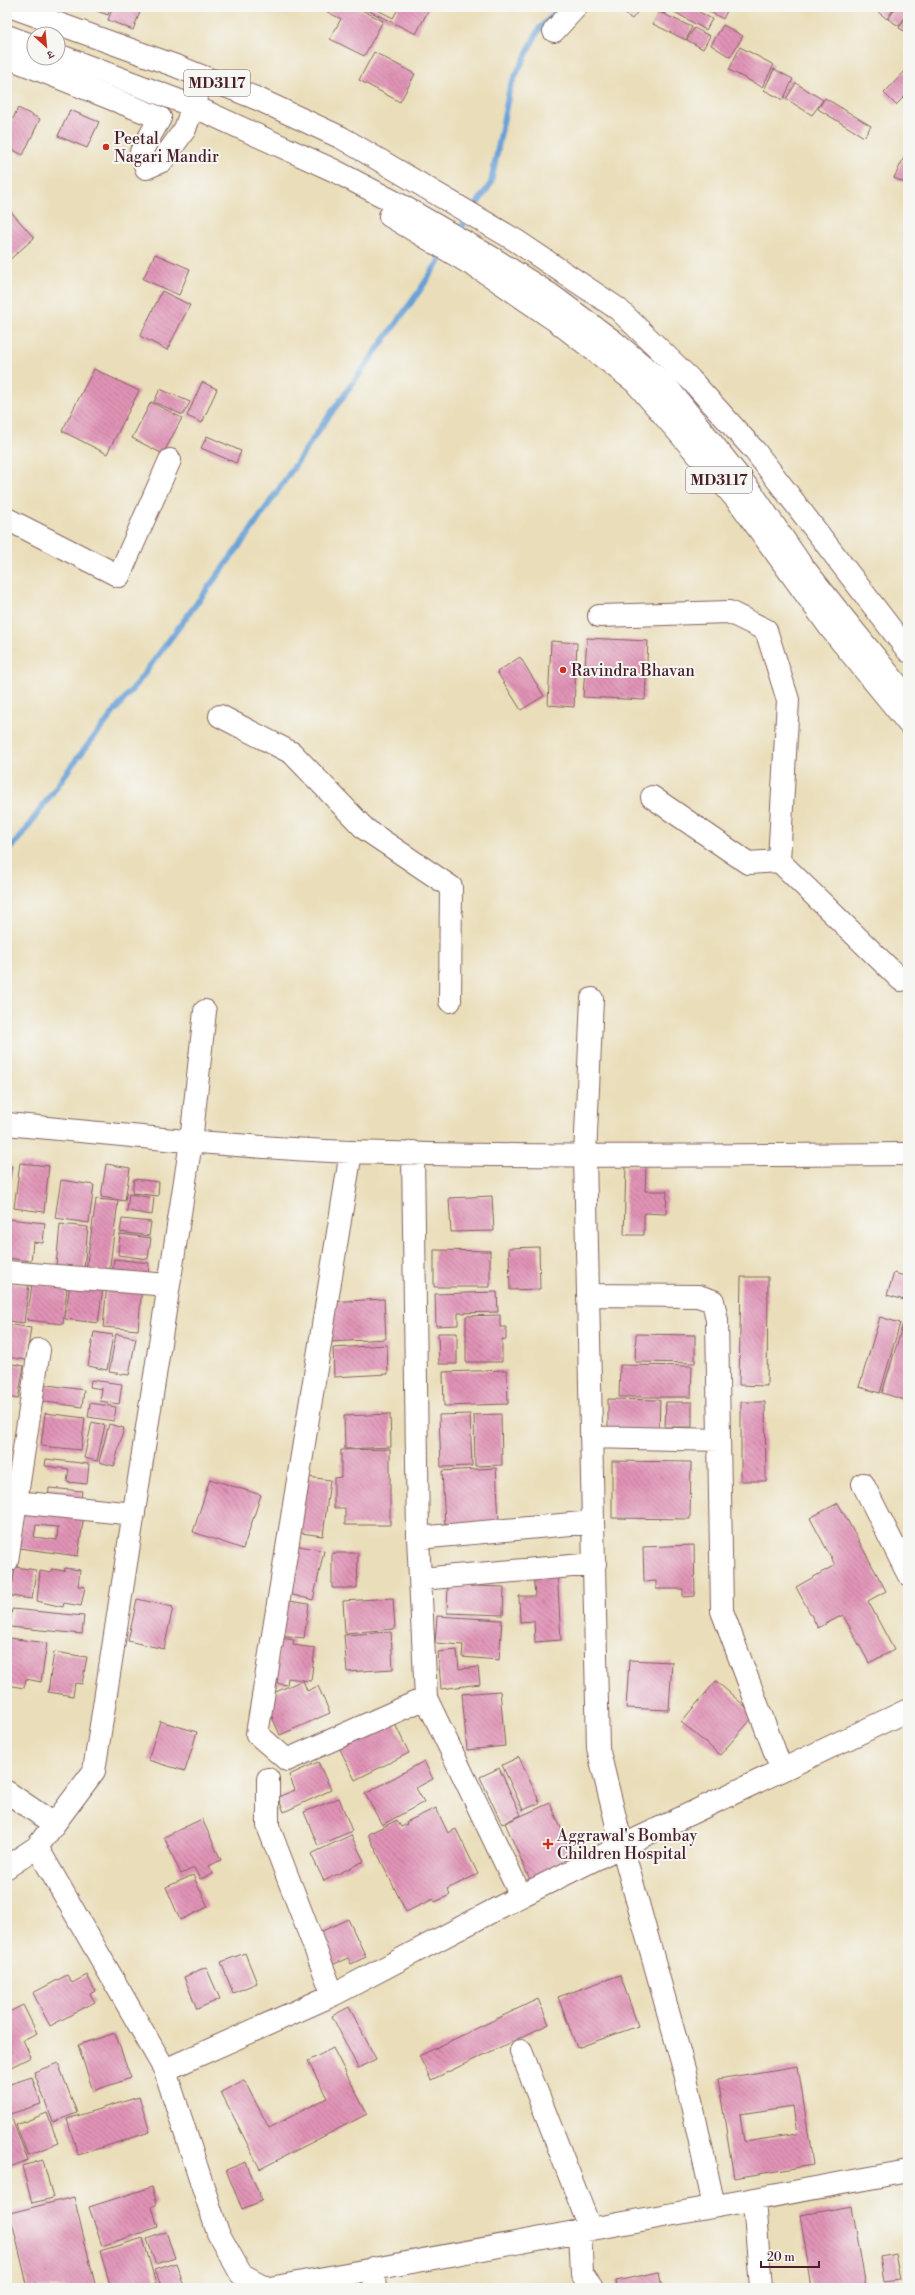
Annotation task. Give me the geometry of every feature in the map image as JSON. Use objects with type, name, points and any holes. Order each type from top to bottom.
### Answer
[{"type":"street","name":"MD3117","points":[[12,7],[203,77],[258,99],[342,138],[515,240],[618,309],[690,379],[755,451],[908,651]]},
{"type":"street","points":[[554,31],[576,7]]},
{"type":"street","points":[[7,36],[26,43]]},
{"type":"street","points":[[7,57],[160,118],[141,152],[146,168],[162,161],[185,129],[203,77]]},
{"type":"street","points":[[66,58],[193,106]]},
{"type":"street","name":"MD3117","points":[[193,106],[333,170],[397,212],[492,268],[558,323],[635,382],[742,506],[831,629],[908,723]]},
{"type":"street","points":[[492,268],[570,309],[613,341],[665,384],[752,493],[800,563],[844,620],[908,698]]},
{"type":"street","points":[[7,519],[119,576],[170,460]]},
{"type":"street","points":[[599,616],[729,612],[766,630],[788,700],[779,861]]},
{"type":"street","points":[[220,716],[292,753],[365,829],[451,887],[450,1001]]},
{"type":"street","points":[[652,797],[748,863],[779,861],[901,980]]},
{"type":"street","points":[[592,999],[585,1156],[598,1748],[622,1846],[685,2073],[714,2206]]},
{"type":"street","points":[[7,1867],[37,1847],[94,1771],[191,1142],[205,1011]]},
{"type":"street","points":[[7,1124],[191,1142],[351,1152],[585,1156],[908,1154]]},
{"type":"street","points":[[351,1152],[257,1734],[287,1760],[426,1698]]},
{"type":"street","points":[[413,1152],[418,1538],[426,1698],[521,1896]]},
{"type":"street","points":[[7,1272],[168,1285]]},
{"type":"street","points":[[588,1295],[698,1296],[713,1301],[717,1320],[722,1611],[782,1768]]},
{"type":"street","points":[[7,1561],[12,1501],[39,1350]]},
{"type":"street","points":[[591,1437],[720,1440]]},
{"type":"street","points":[[863,1484],[908,1574]]},
{"type":"street","points":[[12,1501],[134,1514]]},
{"type":"street","points":[[418,1538],[593,1522]]},
{"type":"street","points":[[420,1579],[595,1564]]},
{"type":"street","points":[[165,2070],[333,1995],[521,1896],[782,1768],[908,1710]]},
{"type":"street","points":[[268,1779],[268,1826],[333,1995]]},
{"type":"street","points":[[7,1792],[54,1824]]},
{"type":"street","points":[[37,1847],[165,2070],[218,2233],[241,2274],[268,2288],[374,2278],[585,2229],[714,2206],[754,2201],[908,2171]]},
{"type":"street","points":[[521,2052],[585,2229],[583,2283]]},
{"type":"street","points":[[754,2201],[761,2288]]},
{"type":"building","points":[[86,7],[111,7],[108,15]]},
{"type":"building","points":[[113,7],[142,7],[133,30],[108,20]]},
{"type":"building","points":[[318,7],[356,7],[383,21],[364,56],[330,39],[341,19]]},
{"type":"building","points":[[361,7],[372,7],[393,18],[399,7],[430,7],[416,34]]},
{"type":"building","points":[[615,7],[641,7],[632,19]]},
{"type":"building","points":[[655,7],[669,7],[664,14]]},
{"type":"building","points":[[673,7],[690,7],[712,19],[706,30],[671,10]]},
{"type":"building","points":[[701,7],[729,7],[723,19]]},
{"type":"building","points":[[872,7],[895,7],[887,19]]},
{"type":"building","points":[[896,7],[908,8],[908,12],[899,26],[888,19]]},
{"type":"building","points":[[659,12],[692,27],[686,40],[653,24]]},
{"type":"building","points":[[908,14],[908,33],[899,28]]},
{"type":"building","points":[[723,25],[743,36],[730,57],[711,45]]},
{"type":"building","points":[[694,28],[710,36],[703,49],[687,40]]},
{"type":"building","points":[[740,47],[774,65],[762,87],[729,70]]},
{"type":"building","points":[[374,52],[415,74],[400,102],[359,80]]},
{"type":"building","points":[[908,68],[908,93],[896,105],[884,93]]},
{"type":"building","points":[[774,69],[793,79],[783,100],[764,90]]},
{"type":"building","points":[[796,83],[823,100],[812,115],[786,99]]},
{"type":"building","points":[[825,98],[871,126],[864,137],[818,109]]},
{"type":"building","points":[[18,108],[40,119],[23,155],[7,147],[7,131]]},
{"type":"building","points":[[70,110],[99,122],[87,148],[58,136]]},
{"type":"building","points":[[908,149],[908,182],[907,184],[894,178]]},
{"type":"building","points":[[7,207],[34,238],[7,262]]},
{"type":"building","points":[[155,254],[190,269],[179,295],[143,279]]},
{"type":"building","points":[[162,291],[190,305],[167,350],[140,336]]},
{"type":"building","points":[[94,369],[139,391],[107,454],[62,431]]},
{"type":"building","points":[[202,382],[217,389],[202,423],[187,416]]},
{"type":"building","points":[[160,389],[190,402],[183,415],[154,402]]},
{"type":"building","points":[[151,402],[182,418],[163,454],[132,438]]},
{"type":"building","points":[[207,436],[241,451],[236,463],[201,448]]},
{"type":"building","points":[[587,638],[648,641],[645,700],[583,697]]},
{"type":"building","points":[[551,641],[577,643],[574,707],[548,705]]},
{"type":"building","points":[[520,657],[544,696],[521,710],[497,672]]},
{"type":"building","points":[[20,1163],[49,1166],[44,1212],[14,1208]]},
{"type":"building","points":[[106,1164],[130,1168],[125,1201],[101,1197]]},
{"type":"building","points":[[7,1166],[12,1166],[8,1191],[7,1191]]},
{"type":"building","points":[[626,1166],[646,1166],[645,1191],[667,1191],[666,1214],[644,1213],[644,1235],[624,1235]]},
{"type":"building","points":[[134,1179],[159,1182],[158,1196],[132,1193]]},
{"type":"building","points":[[61,1180],[94,1185],[89,1223],[55,1218]]},
{"type":"building","points":[[129,1194],[154,1198],[152,1215],[127,1211]]},
{"type":"building","points":[[492,1196],[494,1231],[451,1232],[449,1198]]},
{"type":"building","points":[[96,1199],[118,1201],[109,1273],[86,1270]]},
{"type":"building","points":[[8,1219],[45,1223],[43,1243],[33,1242],[31,1261],[7,1258]]},
{"type":"building","points":[[122,1219],[151,1222],[149,1236],[120,1232]]},
{"type":"building","points":[[60,1224],[88,1227],[84,1269],[56,1266]]},
{"type":"building","points":[[120,1234],[151,1238],[148,1259],[118,1255]]},
{"type":"building","points":[[539,1247],[540,1289],[510,1290],[509,1248]]},
{"type":"building","points":[[434,1250],[490,1251],[490,1287],[434,1287]]},
{"type":"building","points":[[114,1259],[149,1263],[148,1280],[112,1277]]},
{"type":"building","points":[[894,1273],[908,1277],[908,1301],[887,1295]]},
{"type":"building","points":[[741,1277],[768,1277],[767,1386],[739,1385]]},
{"type":"building","points":[[9,1283],[29,1285],[24,1323],[7,1321]]},
{"type":"building","points":[[70,1283],[103,1288],[98,1323],[65,1319]]},
{"type":"building","points":[[32,1284],[67,1288],[63,1324],[27,1320]]},
{"type":"building","points":[[107,1284],[142,1288],[138,1330],[103,1327]]},
{"type":"building","points":[[497,1292],[498,1312],[458,1313],[458,1325],[436,1326],[435,1294]]},
{"type":"building","points":[[384,1299],[386,1339],[330,1342],[328,1302]]},
{"type":"building","points":[[500,1315],[500,1327],[506,1327],[506,1340],[502,1339],[502,1362],[466,1362],[466,1316]]},
{"type":"building","points":[[880,1317],[900,1323],[880,1393],[859,1387]]},
{"type":"building","points":[[7,1324],[31,1328],[26,1360],[7,1357]]},
{"type":"building","points":[[903,1324],[908,1326],[908,1401],[882,1393]]},
{"type":"building","points":[[94,1332],[113,1335],[107,1370],[88,1366]]},
{"type":"building","points":[[438,1333],[457,1333],[457,1364],[439,1364]]},
{"type":"building","points":[[116,1334],[136,1338],[129,1375],[109,1372]]},
{"type":"building","points":[[636,1334],[695,1335],[695,1363],[635,1362]]},
{"type":"building","points":[[387,1345],[388,1374],[334,1377],[333,1348]]},
{"type":"building","points":[[7,1363],[24,1366],[18,1399],[7,1397]]},
{"type":"building","points":[[620,1365],[692,1366],[691,1397],[619,1397]]},
{"type":"building","points":[[507,1370],[508,1404],[444,1406],[443,1372]]},
{"type":"building","points":[[91,1380],[122,1384],[119,1404],[100,1401],[102,1389],[90,1387]]},
{"type":"building","points":[[41,1384],[84,1390],[82,1407],[39,1401]]},
{"type":"building","points":[[608,1399],[660,1400],[659,1430],[608,1429]]},
{"type":"building","points":[[666,1402],[692,1402],[692,1427],[665,1427]]},
{"type":"building","points":[[741,1402],[765,1402],[766,1481],[741,1481]]},
{"type":"building","points":[[90,1403],[116,1407],[114,1421],[88,1417]]},
{"type":"building","points":[[45,1413],[85,1418],[81,1450],[41,1446]]},
{"type":"building","points":[[390,1414],[391,1447],[345,1449],[344,1416]]},
{"type":"building","points":[[470,1414],[472,1466],[441,1467],[439,1415]]},
{"type":"building","points":[[501,1414],[502,1465],[475,1466],[474,1415]]},
{"type":"building","points":[[92,1422],[105,1425],[97,1461],[84,1458]]},
{"type":"building","points":[[109,1424],[124,1428],[114,1466],[99,1462]]},
{"type":"building","points":[[390,1449],[390,1525],[345,1525],[345,1508],[334,1508],[334,1478],[341,1477],[341,1450]]},
{"type":"building","points":[[46,1459],[89,1464],[87,1484],[67,1482],[69,1469],[45,1466]]},
{"type":"building","points":[[612,1461],[691,1462],[690,1519],[612,1518]]},
{"type":"building","points":[[496,1468],[499,1521],[445,1524],[442,1471]]},
{"type":"building","points":[[301,1476],[330,1480],[323,1536],[294,1532]]},
{"type":"building","points":[[210,1479],[261,1495],[243,1549],[193,1532]]},
{"type":"building","points":[[49,1488],[82,1491],[80,1506],[48,1503]]},
{"type":"building","points":[[838,1503],[886,1591],[868,1601],[894,1650],[869,1663],[843,1615],[818,1628],[796,1587],[835,1565],[810,1518]]},
{"type":"building","points":[[24,1508],[84,1515],[78,1556],[19,1548]],"holes":[[[36,1525],[58,1527],[57,1540],[34,1537]]]},
{"type":"building","points":[[295,1545],[324,1551],[313,1600],[285,1593]]},
{"type":"building","points":[[694,1545],[695,1596],[683,1597],[683,1589],[656,1589],[656,1581],[644,1582],[643,1547]]},
{"type":"building","points":[[332,1553],[358,1553],[357,1588],[332,1588]]},
{"type":"building","points":[[15,1567],[36,1570],[32,1599],[11,1596]]},
{"type":"building","points":[[65,1568],[80,1570],[78,1586],[85,1587],[81,1606],[64,1603],[63,1607],[37,1601],[40,1571],[51,1573],[52,1569],[64,1571]]},
{"type":"building","points":[[557,1570],[561,1640],[535,1642],[534,1621],[520,1622],[519,1596],[535,1596],[533,1571]]},
{"type":"building","points":[[448,1585],[504,1587],[503,1615],[447,1613]]},
{"type":"building","points":[[393,1598],[395,1629],[345,1633],[343,1601]]},
{"type":"building","points":[[137,1599],[173,1607],[164,1649],[128,1641]]},
{"type":"building","points":[[283,1600],[309,1604],[304,1638],[279,1635]]},
{"type":"building","points":[[12,1609],[84,1616],[82,1634],[10,1627]]},
{"type":"building","points":[[437,1616],[502,1620],[499,1660],[462,1657],[463,1645],[435,1643]]},
{"type":"building","points":[[391,1632],[393,1669],[347,1672],[344,1635]]},
{"type":"building","points":[[9,1638],[47,1643],[41,1682],[26,1679],[24,1688],[7,1685],[10,1667],[7,1667]]},
{"type":"building","points":[[280,1638],[294,1640],[293,1645],[315,1648],[311,1681],[288,1678],[287,1685],[274,1683]]},
{"type":"building","points":[[457,1650],[459,1669],[478,1667],[480,1684],[441,1689],[438,1652]]},
{"type":"building","points":[[54,1652],[87,1657],[82,1684],[75,1683],[73,1696],[48,1692]]},
{"type":"building","points":[[629,1660],[672,1662],[669,1710],[626,1708]]},
{"type":"building","points":[[303,1680],[307,1691],[318,1686],[330,1713],[280,1735],[267,1705],[274,1702],[271,1694]]},
{"type":"building","points":[[716,1681],[755,1715],[720,1755],[681,1722]]},
{"type":"building","points":[[500,1691],[505,1746],[467,1750],[462,1694]]},
{"type":"building","points":[[160,1721],[197,1732],[185,1771],[148,1760]]},
{"type":"building","points":[[394,1722],[409,1753],[355,1780],[340,1749]]},
{"type":"building","points":[[519,1757],[540,1803],[523,1810],[502,1765]]},
{"type":"building","points":[[424,1761],[433,1779],[416,1788],[424,1802],[382,1825],[365,1794]]},
{"type":"building","points":[[318,1762],[331,1790],[284,1812],[278,1797],[295,1790],[289,1775]]},
{"type":"building","points":[[499,1768],[521,1815],[502,1824],[480,1777]]},
{"type":"building","points":[[339,1798],[352,1831],[318,1846],[304,1812]]},
{"type":"building","points":[[550,1803],[575,1860],[530,1880],[505,1823]]},
{"type":"building","points":[[436,1808],[448,1833],[456,1829],[478,1874],[447,1889],[450,1895],[435,1902],[433,1899],[406,1912],[368,1834],[397,1820],[401,1827],[407,1824],[406,1822]]},
{"type":"building","points":[[202,1819],[221,1860],[209,1866],[213,1874],[200,1879],[194,1868],[181,1874],[164,1837]]},
{"type":"building","points":[[351,1835],[364,1861],[324,1881],[311,1854]]},
{"type":"building","points":[[193,1875],[208,1907],[180,1920],[166,1887]]},
{"type":"building","points":[[348,1919],[366,1957],[351,1964],[348,1958],[332,1965],[318,1933]]},
{"type":"building","points":[[245,1953],[257,1983],[233,1993],[221,1962]]},
{"type":"building","points":[[206,1967],[220,1999],[197,2009],[184,1977]]},
{"type":"building","points":[[67,1975],[72,1983],[87,1975],[95,1991],[90,1994],[95,2002],[50,2026],[33,1993]]},
{"type":"building","points":[[620,1975],[638,2026],[577,2048],[558,1997]]},
{"type":"building","points":[[538,1999],[549,2024],[431,2080],[419,2056]]},
{"type":"building","points":[[23,2005],[37,2033],[23,2040],[31,2057],[11,2067],[7,2060],[7,2013]]},
{"type":"building","points":[[349,2007],[376,2059],[358,2068],[332,2016]]},
{"type":"building","points":[[115,2033],[131,2078],[93,2091],[78,2045]]},
{"type":"building","points":[[333,2048],[367,2114],[260,2169],[221,2092],[244,2080],[269,2128],[327,2098],[308,2061]]},
{"type":"building","points":[[58,2063],[77,2113],[53,2122],[34,2072]]},
{"type":"building","points":[[798,2066],[813,2165],[734,2178],[718,2079]],"holes":[[[793,2106],[797,2134],[744,2142],[740,2114]]]},
{"type":"building","points":[[32,2077],[41,2104],[7,2115],[7,2085]]},
{"type":"building","points":[[139,2097],[150,2132],[78,2155],[67,2119]]},
{"type":"building","points":[[47,2113],[58,2143],[28,2155],[16,2125]]},
{"type":"building","points":[[12,2119],[28,2160],[7,2168],[7,2120]]},
{"type":"building","points":[[43,2160],[53,2198],[32,2203],[22,2166]]},
{"type":"building","points":[[246,2162],[262,2201],[242,2209],[226,2170]]},
{"type":"building","points":[[152,2187],[157,2204],[152,2207],[158,2227],[102,2246],[89,2207]]},
{"type":"building","points":[[74,2197],[96,2288],[28,2288],[10,2213]]},
{"type":"building","points":[[852,2206],[866,2288],[812,2288],[800,2215]]},
{"type":"building","points":[[166,2232],[175,2258],[156,2264],[147,2239]]},
{"type":"building","points":[[143,2238],[156,2284],[142,2288],[111,2288],[100,2251]]},
{"type":"building","points":[[895,2254],[900,2280],[884,2282],[880,2257]]},
{"type":"building","points":[[176,2263],[185,2288],[162,2288],[155,2270]]},
{"type":"building","points":[[659,2272],[662,2288],[617,2288],[616,2281]]},
{"type":"waterway","points":[[457,234],[491,183],[510,87],[539,29],[560,9]]},
{"type":"waterway","points":[[7,852],[22,835],[72,765],[138,682],[249,533],[321,427],[418,293],[445,252]]},
{"type":"place","name":"Peetal Nagari Mandir","points":[[106,147]]},
{"type":"place","name":"Ravindra Bhavan","points":[[563,670]]},
{"type":"place","name":"Aggrawal's Bombay Children Hospital","points":[[548,1844]]}]
